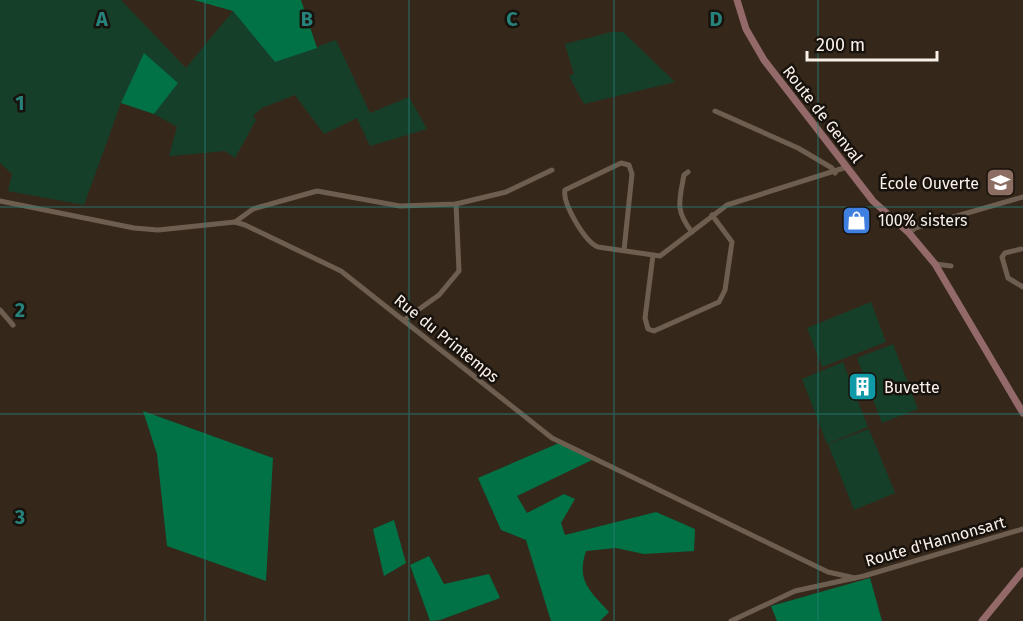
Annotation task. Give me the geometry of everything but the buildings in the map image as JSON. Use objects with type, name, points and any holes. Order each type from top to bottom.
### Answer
[{"type":"main road","name":"Route de Genval","points":[[737,0],[754,45],[873,201],[909,233],[935,264],[1023,412]]},
{"type":"main road","points":[[982,621],[1023,571]]},
{"type":"street","points":[[715,111],[798,148],[832,168],[834,173]]},
{"type":"street","points":[[624,250],[632,174],[629,165],[621,163],[568,188],[563,194],[588,241],[598,247],[664,255],[712,214],[727,205],[847,167]]},
{"type":"street","points":[[235,222],[253,208],[317,191],[400,206],[456,204],[506,192],[552,170]]},
{"type":"street","points":[[688,172],[684,176],[679,209],[680,217],[692,232]]},
{"type":"street","points":[[909,233],[915,228],[1023,197]]},
{"type":"street","name":"Rue du Printemps","points":[[0,201],[145,230],[235,222],[341,271],[552,438],[828,572],[855,578]]},
{"type":"street","points":[[404,320],[439,295],[459,271],[456,204]]},
{"type":"street","points":[[653,255],[645,318],[648,329],[654,331],[719,302],[725,290],[732,242],[712,214]]},
{"type":"street","points":[[1021,249],[1005,253],[1002,257],[1008,279],[1023,287]]},
{"type":"street","points":[[935,264],[951,266]]},
{"type":"street","points":[[0,310],[13,325]]},
{"type":"street","name":"Route d'Hannonsart","points":[[731,621],[795,591],[855,578],[1023,529]]},
{"type":"green space","points":[[0,0],[121,0],[186,68],[233,11],[275,62],[336,40],[370,113],[409,97],[427,129],[370,146],[357,118],[324,134],[295,95],[262,108],[253,116],[256,120],[235,158],[225,151],[169,156],[177,127],[154,114],[178,83],[144,54],[121,103],[84,205],[8,191],[12,174],[0,163]]},
{"type":"green space","points":[[194,0],[301,0],[317,48],[275,62],[233,11]]},
{"type":"green space","points":[[611,32],[623,32],[675,82],[584,104],[569,76],[574,74],[565,44]]},
{"type":"green space","points":[[144,53],[178,83],[154,114],[121,103]]},
{"type":"green space","points":[[871,302],[886,342],[822,367],[807,328]]},
{"type":"green space","points":[[893,344],[918,409],[882,423],[857,358]]},
{"type":"green space","points":[[843,362],[868,427],[827,444],[802,379]]},
{"type":"green space","points":[[143,411],[273,458],[266,581],[167,546],[157,454]]},
{"type":"green space","points":[[869,429],[895,493],[854,510],[828,444]]},
{"type":"green space","points":[[559,443],[592,460],[517,496],[527,513],[564,494],[575,499],[561,523],[565,535],[656,512],[695,529],[694,551],[644,554],[616,548],[586,551],[583,561],[584,578],[591,591],[609,612],[600,621],[551,621],[526,540],[501,530],[478,478]]},
{"type":"green space","points":[[394,520],[406,563],[384,576],[373,529]]},
{"type":"green space","points":[[429,556],[444,584],[489,574],[500,598],[440,620],[430,621],[410,565]]},
{"type":"green space","points":[[870,578],[882,621],[777,621],[771,606]]},
{"type":"place","name":"École Ouverte","points":[[1000,183]]},
{"type":"place","name":"100% sisters","points":[[857,220]]},
{"type":"place","name":"Buvette","points":[[863,387]]}]
